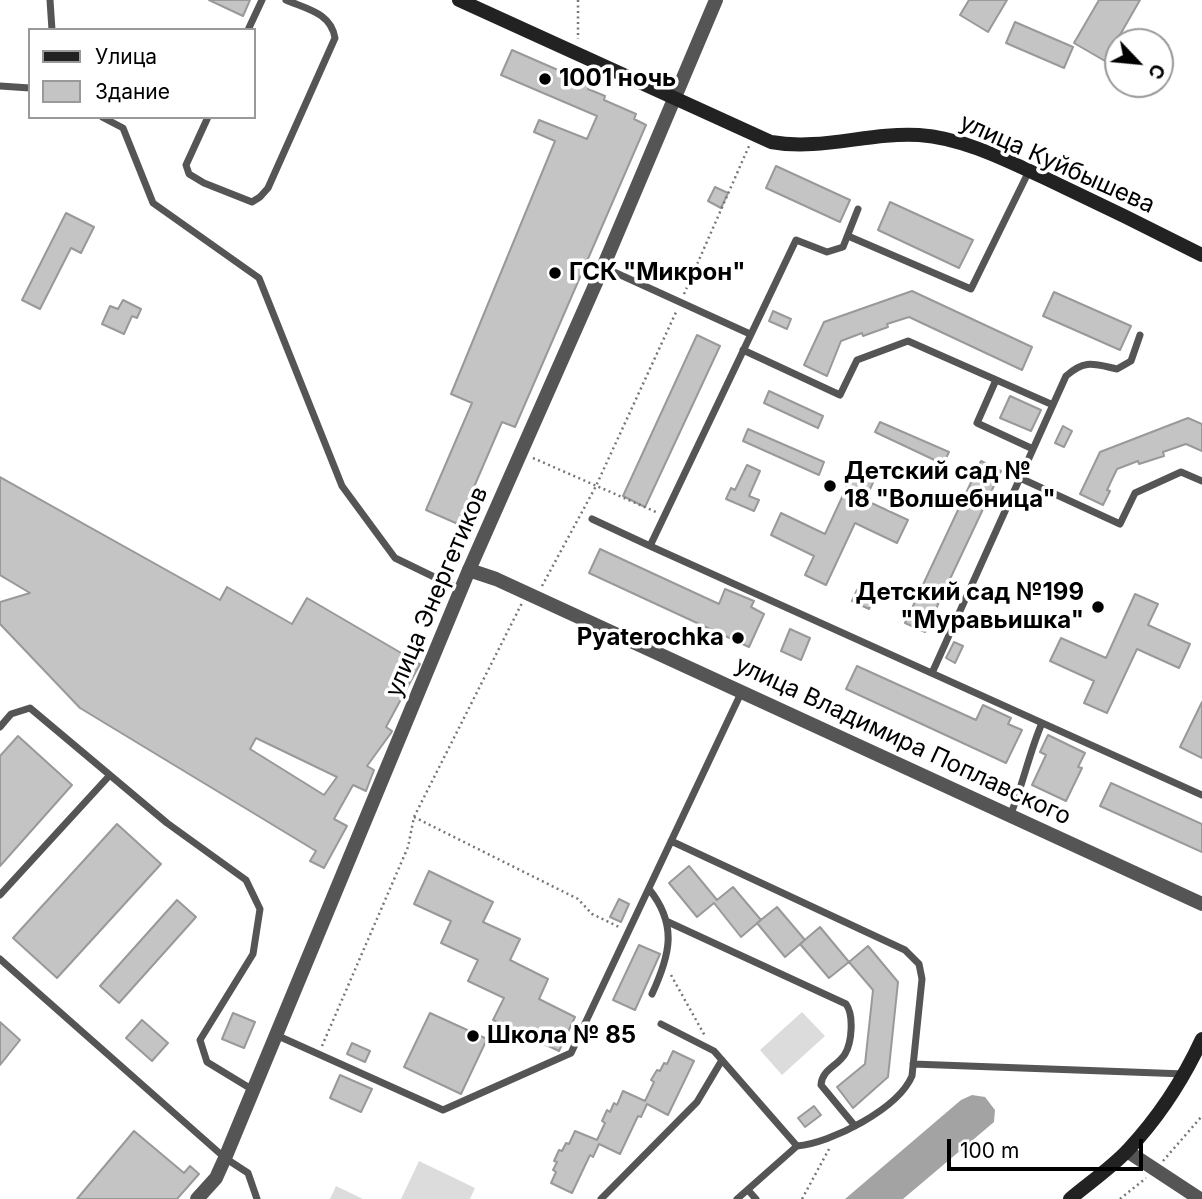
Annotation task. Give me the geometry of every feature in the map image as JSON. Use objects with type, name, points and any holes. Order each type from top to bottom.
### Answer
[{"type":"main road","name":"улица Куйбышева","points":[[459,0],[753,136],[771,142],[808,146],[893,135],[943,138],[1029,171],[1202,255]]},
{"type":"main road","points":[[1070,1199],[1127,1151],[1185,1074],[1202,1039]]},
{"type":"street","name":"улица Энергетиков","points":[[197,1199],[216,1178],[225,1158],[469,570],[603,267],[716,0]]},
{"type":"street","name":"улица Владимира Поплавского","points":[[469,570],[533,591],[1202,904]]},
{"type":"street","points":[[1127,1151],[1200,1199]]},
{"type":"lane","points":[[50,0],[52,28]]},
{"type":"lane","points":[[249,28],[262,0]]},
{"type":"lane","points":[[207,119],[186,165],[189,174],[204,183],[252,202],[268,188],[335,38],[334,28],[327,18],[286,0]]},
{"type":"lane","points":[[0,86],[28,88]]},
{"type":"lane","points":[[106,119],[123,128],[153,203],[259,278],[342,486],[395,558],[461,590]]},
{"type":"lane","points":[[848,236],[971,289],[1029,171]]},
{"type":"lane","points":[[650,546],[796,240],[827,252],[843,247],[858,209]]},
{"type":"lane","points":[[603,267],[750,334]]},
{"type":"lane","points":[[932,673],[1066,376],[1079,365],[1093,363],[1117,369],[1131,361],[1140,335]]},
{"type":"lane","points":[[743,349],[839,395],[857,360],[908,341],[1053,405]]},
{"type":"lane","points":[[996,380],[977,423],[1033,449]]},
{"type":"lane","points":[[1020,478],[1120,524],[1135,493],[1181,472],[1202,481]]},
{"type":"lane","points":[[592,519],[1202,795]]},
{"type":"lane","points":[[276,1035],[443,1110],[571,1053],[742,691]]},
{"type":"lane","points":[[0,727],[11,714],[30,709],[167,823],[246,880],[260,909],[253,954],[200,1040],[207,1062],[253,1091]]},
{"type":"lane","points":[[1010,816],[1023,785],[1030,751],[1042,723]]},
{"type":"lane","points":[[0,895],[110,775]]},
{"type":"lane","points":[[671,841],[910,953],[919,964],[922,979],[913,1064],[909,1082],[900,1094],[855,1126],[809,1145],[797,1146],[737,1199]]},
{"type":"lane","points":[[649,889],[661,904],[669,946],[666,965],[652,994]]},
{"type":"lane","points":[[666,921],[846,1004],[851,1016],[847,1049],[842,1058],[824,1074],[821,1085],[855,1126]]},
{"type":"lane","points":[[0,959],[225,1158],[248,1173],[257,1199]]},
{"type":"lane","points":[[661,1024],[714,1051],[797,1146]]},
{"type":"lane","points":[[601,1199],[697,1102],[722,1060]]},
{"type":"lane","points":[[913,1064],[1185,1074]]},
{"type":"lane","points":[[748,1190],[756,1199]]},
{"type":"path","points":[[578,0],[579,55]]},
{"type":"path","points":[[319,1053],[408,847],[414,817],[533,591],[596,486],[681,302],[753,136]]},
{"type":"path","points":[[521,453],[664,515]]},
{"type":"path","points":[[414,817],[579,899],[592,914],[628,931]]},
{"type":"path","points":[[666,965],[714,1051]]},
{"type":"path","points":[[802,1199],[837,1134]]},
{"type":"shaded area","points":[[802,1012],[825,1036],[782,1075],[760,1050]]},
{"type":"shaded area","points":[[972,1095],[985,1097],[995,1110],[994,1122],[903,1199],[845,1199],[961,1100]]},
{"type":"shaded area","points":[[419,1161],[475,1188],[470,1199],[401,1199]]},
{"type":"shaded area","points":[[336,1186],[363,1199],[330,1199]]},
{"type":"building","points":[[209,0],[250,0],[243,16]]},
{"type":"building","points":[[969,0],[1007,0],[988,32],[960,15]]},
{"type":"building","points":[[1099,0],[1140,0],[1124,28],[1104,28],[1104,60],[1074,43]]},
{"type":"building","points":[[1015,22],[1073,47],[1064,68],[1006,43]]},
{"type":"building","name":"ГСК \"Микрон\"","points":[[512,50],[590,84],[588,89],[605,96],[604,100],[636,114],[634,119],[646,125],[515,427],[502,422],[458,524],[426,510],[472,403],[451,394],[555,141],[534,132],[539,120],[587,139],[597,116],[501,75]]},
{"type":"building","points":[[776,166],[850,200],[840,222],[766,188]]},
{"type":"building","points":[[715,187],[728,193],[721,208],[708,201]]},
{"type":"building","points":[[890,202],[973,240],[959,268],[878,230]]},
{"type":"building","points":[[66,213],[94,227],[81,253],[71,248],[40,309],[22,300]]},
{"type":"building","points":[[912,291],[1032,347],[1022,370],[909,317],[863,336],[862,333],[841,341],[827,376],[804,365],[824,322]]},
{"type":"building","points":[[1054,292],[1131,326],[1120,350],[1043,316]]},
{"type":"building","points":[[123,300],[141,309],[137,318],[132,316],[124,334],[102,324],[110,306],[118,309]]},
{"type":"building","points":[[773,311],[791,319],[787,329],[769,321]]},
{"type":"building","points":[[697,335],[720,346],[645,507],[623,496]]},
{"type":"building","points":[[769,391],[823,416],[818,428],[764,403]]},
{"type":"building","points":[[1010,396],[1041,410],[1031,431],[1000,418]]},
{"type":"building","points":[[1188,418],[1202,424],[1202,451],[1186,444],[1163,452],[1164,456],[1139,464],[1138,461],[1117,469],[1103,505],[1080,494],[1100,452]]},
{"type":"building","points":[[880,422],[949,452],[943,464],[875,432]]},
{"type":"building","points":[[1063,426],[1072,431],[1064,447],[1055,443]]},
{"type":"building","points":[[748,429],[824,462],[819,475],[743,441]]},
{"type":"building","points":[[981,461],[1001,471],[925,632],[905,623]]},
{"type":"building","points":[[747,465],[760,471],[749,496],[759,500],[754,511],[726,499],[731,488],[735,490]]},
{"type":"building","points":[[856,467],[876,476],[865,500],[908,520],[897,543],[855,523],[826,585],[805,575],[814,556],[771,535],[781,513],[825,534]]},
{"type":"building","points":[[0,477],[220,600],[227,587],[292,624],[307,598],[420,664],[386,727],[391,733],[367,766],[374,770],[366,791],[353,785],[334,819],[347,826],[324,868],[310,861],[316,851],[80,708],[0,624],[0,602],[30,593],[0,575]],"holes":[[[256,738],[337,777],[324,795],[250,749]]]},
{"type":"building","points":[[600,549],[719,604],[725,589],[754,601],[751,607],[764,614],[749,647],[589,573]]},
{"type":"building","points":[[857,590],[874,598],[869,609],[852,601]]},
{"type":"building","points":[[1135,594],[1158,604],[1148,625],[1190,644],[1179,668],[1137,649],[1107,713],[1084,703],[1094,681],[1050,661],[1061,638],[1106,658]]},
{"type":"building","points":[[790,629],[810,638],[801,660],[781,651]]},
{"type":"building","points":[[954,642],[963,646],[955,663],[946,658]]},
{"type":"building","points":[[857,666],[976,720],[983,705],[1011,718],[1008,724],[1022,730],[1006,763],[846,689]]},
{"type":"building","points":[[1202,702],[1202,758],[1180,747]]},
{"type":"building","points":[[1048,735],[1085,753],[1078,767],[1082,768],[1066,801],[1032,785],[1046,755],[1040,752]]},
{"type":"building","points":[[18,736],[72,785],[0,866],[0,756]]},
{"type":"building","points":[[1111,783],[1202,824],[1202,852],[1100,806]]},
{"type":"building","points":[[117,824],[161,864],[57,978],[13,938]]},
{"type":"building","points":[[689,866],[717,900],[733,887],[761,920],[741,937],[714,903],[697,917],[669,883]]},
{"type":"building","points":[[429,871],[493,902],[483,922],[520,939],[510,960],[548,979],[539,999],[575,1017],[559,1051],[493,1020],[504,998],[468,981],[478,960],[441,943],[451,921],[414,904]]},
{"type":"building","points":[[619,899],[629,904],[621,922],[610,917]]},
{"type":"building","points":[[177,900],[196,917],[119,1003],[100,986]]},
{"type":"building","points":[[777,907],[805,940],[785,957],[757,923]]},
{"type":"building","points":[[820,927],[849,962],[829,978],[800,944]]},
{"type":"building","points":[[639,945],[660,954],[635,1010],[613,1000]]},
{"type":"building","points":[[868,946],[898,982],[888,1077],[853,1108],[837,1087],[865,1064],[873,990],[849,962]]},
{"type":"building","points":[[233,1013],[255,1022],[244,1048],[222,1039]]},
{"type":"building","points":[[430,1013],[487,1039],[461,1094],[404,1067]]},
{"type":"building","points":[[142,1020],[168,1043],[152,1061],[126,1038]]},
{"type":"building","points":[[0,1022],[20,1040],[0,1065]]},
{"type":"building","points":[[352,1043],[370,1051],[365,1062],[347,1054]]},
{"type":"building","points":[[673,1051],[694,1061],[668,1115],[647,1104],[641,1117],[638,1116],[620,1154],[599,1144],[593,1157],[590,1155],[572,1193],[551,1183],[556,1172],[553,1170],[557,1162],[554,1161],[559,1150],[562,1151],[566,1143],[569,1144],[575,1131],[597,1140],[605,1123],[602,1121],[607,1110],[610,1112],[614,1103],[617,1105],[623,1091],[645,1101],[654,1082],[651,1080],[664,1063],[667,1064]]},
{"type":"building","points":[[340,1075],[372,1089],[361,1112],[330,1098]]},
{"type":"building","points":[[814,1106],[821,1115],[805,1127],[798,1118]]},
{"type":"building","points":[[134,1131],[184,1173],[190,1166],[199,1174],[177,1199],[77,1199]]},
{"type":"place","name":"1001 ночь","points":[[545,79]]},
{"type":"place","name":"ГСК \"Микрон\"","points":[[555,273]]},
{"type":"place","name":"Детский сад № 18 \"Волшебница\"","points":[[830,486]]},
{"type":"place","name":"Детский сад №199 \"Муравьишка\"","points":[[1098,607]]},
{"type":"place","name":"Pyaterochka","points":[[738,638]]},
{"type":"place","name":"Школа № 85","points":[[473,1036]]}]
